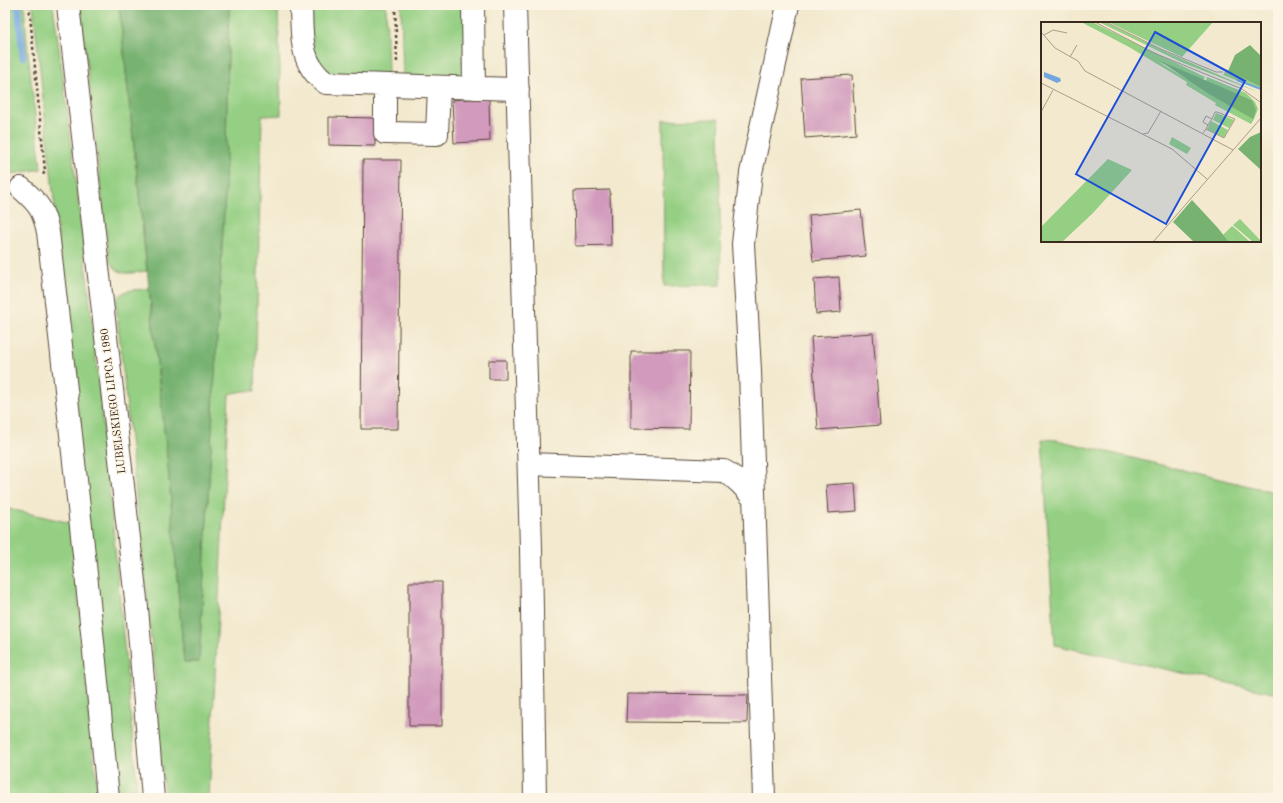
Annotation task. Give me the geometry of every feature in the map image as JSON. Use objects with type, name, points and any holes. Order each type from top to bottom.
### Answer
[{"type":"main road","name":"LUBELSKIEGO LIPCA 1980","points":[[68,5],[137,608],[153,798]]},
{"type":"main road","points":[[301,5],[303,46],[306,59],[318,77],[326,83],[518,90]]},
{"type":"main road","points":[[473,5],[474,88]]},
{"type":"main road","points":[[515,5],[528,464],[535,798]]},
{"type":"main road","points":[[764,798],[752,444],[743,244],[751,173],[788,5]]},
{"type":"main road","points":[[392,85],[385,133],[437,134],[439,87]]},
{"type":"main road","points":[[26,192],[37,202],[44,214],[48,232],[74,452],[98,683],[108,798]]},
{"type":"main road","points":[[724,471],[744,455],[752,444]]},
{"type":"main road","points":[[528,464],[724,471],[734,477],[754,499]]},
{"type":"path","points":[[26,192],[41,181],[45,171],[29,5]]},
{"type":"path","points":[[392,85],[395,5]]},
{"type":"green space","points":[[5,5],[24,5],[41,169],[5,175]]},
{"type":"green space","points":[[33,5],[53,5],[79,203],[90,302],[120,599],[138,798],[113,798],[61,265]]},
{"type":"green space","points":[[80,5],[119,5],[147,271],[129,273],[120,272],[112,265],[109,259]]},
{"type":"green space","points":[[119,5],[229,5],[225,194],[199,662],[184,662],[168,466]]},
{"type":"green space","points":[[229,5],[278,5],[281,115],[262,116],[255,391],[229,394],[209,798],[164,798],[155,676],[116,304],[120,295],[124,292],[149,289],[168,466],[184,662],[199,662],[225,194]]},
{"type":"green space","points":[[309,5],[386,5],[388,75],[331,74],[323,68],[314,56]]},
{"type":"green space","points":[[401,5],[468,5],[468,77],[403,77]]},
{"type":"green space","points":[[719,119],[721,285],[664,286],[663,120]]},
{"type":"green space","points":[[1042,439],[1057,440],[1278,493],[1278,694],[1055,645]]},
{"type":"green space","points":[[5,508],[71,523],[98,798],[5,798]]},
{"type":"building","points":[[852,75],[856,134],[805,138],[801,78]]},
{"type":"building","points":[[489,98],[490,141],[454,143],[452,100]]},
{"type":"building","points":[[329,117],[375,118],[375,146],[329,145]]},
{"type":"building","points":[[363,160],[401,160],[398,429],[361,429]]},
{"type":"building","points":[[610,190],[611,245],[575,246],[574,191]]},
{"type":"building","points":[[861,210],[866,256],[813,261],[809,215]]},
{"type":"building","points":[[839,277],[841,312],[816,314],[814,279]]},
{"type":"building","points":[[873,333],[880,425],[818,430],[811,337]]},
{"type":"building","points":[[631,351],[690,351],[689,429],[631,428]]},
{"type":"building","points":[[489,360],[506,360],[506,379],[489,379]]},
{"type":"building","points":[[855,483],[857,511],[828,513],[826,485]]},
{"type":"building","points":[[409,582],[442,582],[442,726],[409,726]]},
{"type":"building","points":[[627,694],[748,695],[747,723],[626,722]]},
{"type":"waterway","points":[[18,5],[23,57]]}]
